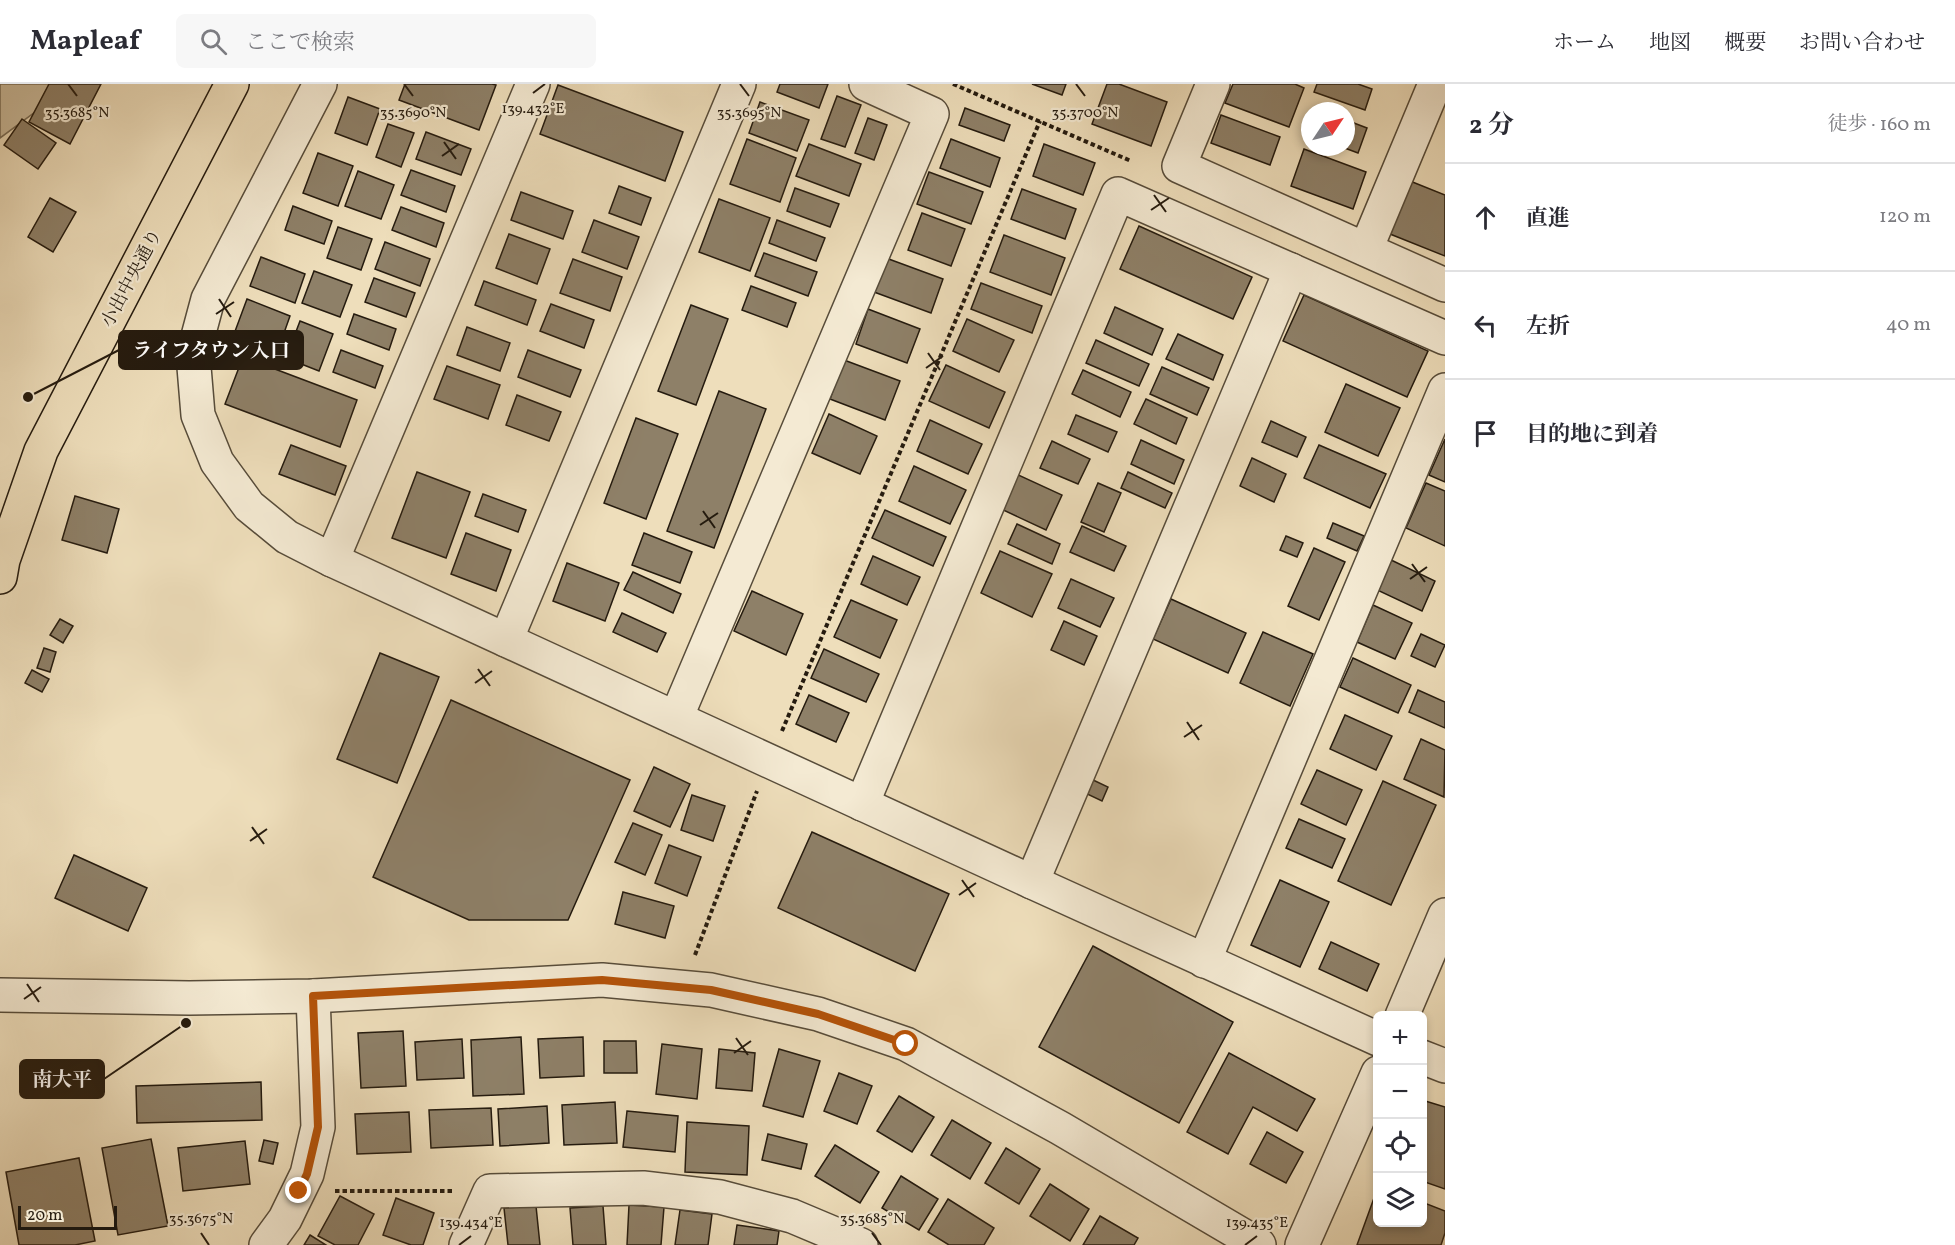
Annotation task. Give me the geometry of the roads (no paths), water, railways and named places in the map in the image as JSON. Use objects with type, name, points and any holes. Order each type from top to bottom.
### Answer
[{"type":"main road","name":"小出中央通り","points":[[0,577],[3,560],[40,452],[232,84]]},
{"type":"street","points":[[320,84],[208,299],[193,355],[198,416],[217,462],[249,506],[287,537],[332,560],[1204,961],[1373,1036]]},
{"type":"street","points":[[332,560],[533,84]]},
{"type":"street","points":[[506,640],[739,84]]},
{"type":"street","points":[[676,718],[932,114],[866,84]]},
{"type":"street","points":[[1213,84],[1179,166],[1445,285]]},
{"type":"street","points":[[1366,249],[1435,84]]},
{"type":"street","points":[[862,804],[1118,194],[1445,338]]},
{"type":"street","points":[[1032,882],[1291,270]]},
{"type":"street","points":[[1204,961],[1445,390]]},
{"type":"street","points":[[1404,1011],[1445,915]]},
{"type":"street","points":[[0,995],[189,998],[313,996],[602,980],[711,990],[818,1014],[906,1044],[1060,1128],[1247,1242]]},
{"type":"street","points":[[266,1245],[285,1220],[307,1174],[318,1127],[313,996]]},
{"type":"street","points":[[1427,1059],[1445,1066]]},
{"type":"street","points":[[1302,1245],[1373,1082]]},
{"type":"street","points":[[466,1245],[490,1191],[644,1188],[720,1197],[792,1216],[861,1245]]},
{"type":"place","name":"ライフタウン入口","points":[[28,397]]},
{"type":"place","name":"南大平","points":[[186,1023]]}]
